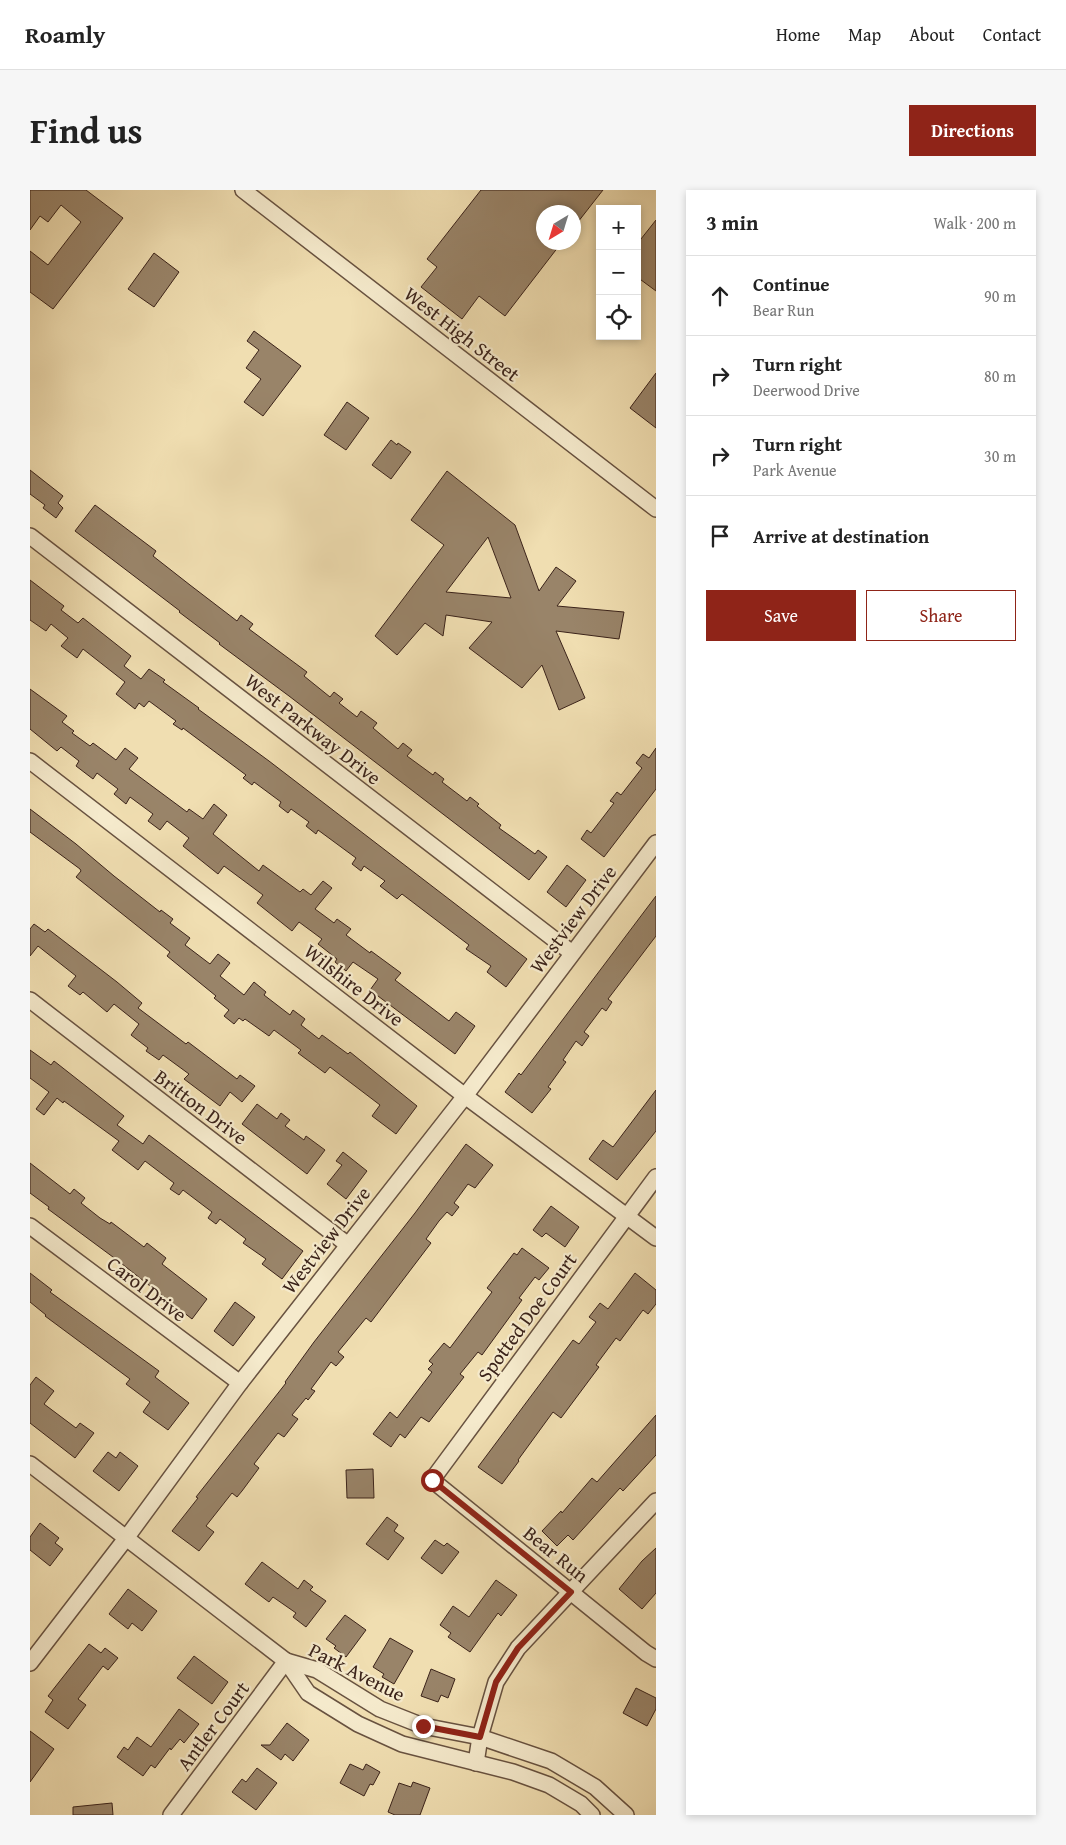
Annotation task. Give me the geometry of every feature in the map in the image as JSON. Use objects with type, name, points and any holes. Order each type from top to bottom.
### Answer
[{"type":"street","name":"West High Street","points":[[243,190],[656,509]]},
{"type":"street","name":"West Parkway Drive","points":[[30,536],[572,953]]},
{"type":"street","name":"Wilshire Drive","points":[[30,761],[465,1096],[656,1238]]},
{"type":"street","name":"Westview Drive","points":[[30,1663],[127,1537],[240,1383],[465,1096],[656,843]]},
{"type":"street","name":"Britton Drive","points":[[30,1000],[348,1245]]},
{"type":"street","name":"Spotted Doe Court","points":[[432,1480],[656,1177]]},
{"type":"street","name":"Carol Drive","points":[[30,1226],[240,1383]]},
{"type":"street","name":"Park Avenue","points":[[30,1464],[286,1661],[308,1693],[358,1724],[402,1744],[513,1772],[549,1785],[581,1804],[592,1815]]},
{"type":"street","name":"Bear Run","points":[[432,1480],[646,1653],[656,1659]]},
{"type":"street","points":[[476,1763],[480,1737],[496,1682],[518,1648],[656,1501]]},
{"type":"street","name":"Park Avenue","points":[[286,1661],[318,1670],[380,1709],[423,1726],[480,1737],[551,1761],[595,1787],[626,1815]]},
{"type":"street","name":"Antler Court","points":[[171,1815],[286,1661]]},
{"type":"building","points":[[30,190],[86,190],[123,218],[53,309],[30,292],[30,251],[48,265],[81,222],[61,205],[48,222],[40,216],[30,230]]},
{"type":"building","points":[[481,190],[603,190],[581,218],[581,205],[536,205],[536,250],[556,250],[505,316],[479,296],[462,319],[421,287],[437,267],[427,259]]},
{"type":"building","points":[[656,220],[656,291],[641,280],[641,239]]},
{"type":"building","points":[[154,253],[179,272],[154,307],[128,289]]},
{"type":"building","points":[[254,331],[301,366],[263,416],[244,402],[261,379],[246,368],[259,350],[247,341]]},
{"type":"building","points":[[656,373],[656,428],[630,408]]},
{"type":"building","points":[[347,402],[369,418],[346,450],[324,435]]},
{"type":"building","points":[[391,440],[411,452],[391,479],[372,465]]},
{"type":"building","points":[[30,470],[63,496],[58,503],[63,508],[56,518],[43,508],[45,505],[30,494]]},
{"type":"building","points":[[447,471],[515,525],[539,591],[556,567],[576,581],[557,606],[624,612],[619,639],[556,631],[585,698],[559,710],[542,665],[522,688],[469,648],[492,622],[446,615],[443,636],[425,623],[397,655],[375,636],[444,545],[411,520]],"holes":[[[488,537],[511,598],[446,592]]]},
{"type":"building","points":[[95,505],[156,551],[153,556],[237,621],[241,615],[253,624],[249,629],[307,672],[304,676],[330,697],[334,692],[343,699],[339,703],[357,717],[361,711],[377,723],[373,728],[398,749],[403,743],[412,750],[407,756],[433,775],[435,772],[444,779],[442,782],[467,801],[470,797],[479,804],[477,806],[501,825],[499,828],[535,854],[538,850],[547,857],[529,880],[219,644],[180,611],[75,531]]},
{"type":"building","points":[[30,580],[64,606],[61,610],[78,623],[83,618],[131,656],[124,666],[141,679],[149,669],[165,680],[163,682],[527,959],[506,987],[487,972],[491,966],[466,949],[469,945],[402,894],[397,899],[380,886],[385,881],[364,866],[361,871],[352,864],[356,858],[318,830],[316,834],[306,826],[309,822],[291,809],[288,813],[279,806],[281,802],[254,782],[252,785],[243,778],[246,775],[183,728],[182,730],[173,724],[176,721],[149,701],[144,707],[139,703],[135,709],[116,694],[125,682],[83,649],[77,658],[61,646],[68,638],[51,624],[46,631],[30,620]]},
{"type":"building","points":[[30,689],[67,716],[62,722],[74,731],[72,733],[90,746],[93,743],[116,760],[125,748],[138,758],[129,769],[187,812],[189,809],[203,819],[214,804],[227,815],[213,834],[259,871],[263,865],[300,892],[303,889],[311,895],[323,881],[332,888],[315,909],[334,923],[337,919],[351,929],[346,935],[401,973],[395,980],[449,1021],[456,1012],[475,1026],[455,1054],[370,990],[378,979],[353,962],[346,971],[335,962],[337,959],[318,944],[322,939],[299,922],[292,931],[257,903],[263,895],[224,866],[218,874],[183,846],[189,838],[167,821],[160,830],[148,821],[153,814],[130,797],[126,804],[114,794],[118,789],[97,773],[93,779],[76,766],[79,761],[61,747],[57,751],[30,729]]},
{"type":"building","points":[[656,748],[656,789],[604,857],[581,839],[587,830],[591,833],[614,803],[610,801],[617,792],[621,795],[642,768],[636,763],[643,754],[649,758]]},
{"type":"building","points":[[30,809],[160,912],[161,910],[173,919],[170,923],[190,938],[185,945],[210,964],[218,954],[230,963],[220,976],[244,995],[254,982],[266,992],[264,995],[290,1015],[293,1010],[305,1019],[301,1025],[319,1039],[322,1035],[348,1054],[350,1052],[417,1106],[396,1134],[372,1116],[380,1105],[330,1067],[325,1073],[298,1053],[301,1050],[274,1030],[269,1036],[245,1019],[243,1021],[239,1018],[234,1024],[224,1016],[229,1010],[214,998],[216,996],[167,956],[170,952],[76,877],[81,871],[80,869],[30,832]]},
{"type":"building","points":[[567,865],[586,880],[566,907],[547,892]]},
{"type":"building","points":[[656,896],[656,936],[608,999],[612,1002],[606,1011],[602,1008],[584,1032],[589,1036],[582,1046],[576,1041],[563,1060],[566,1062],[548,1087],[551,1089],[532,1113],[505,1092],[519,1073],[521,1075]]},
{"type":"building","points":[[34,924],[45,932],[48,929],[117,982],[142,1003],[138,1008],[186,1044],[188,1042],[237,1079],[240,1075],[255,1086],[242,1102],[230,1092],[220,1106],[184,1079],[189,1074],[163,1055],[159,1060],[146,1051],[148,1048],[131,1035],[139,1024],[114,1004],[107,1012],[83,992],[80,995],[68,986],[76,976],[38,946],[30,956],[30,929]]},
{"type":"building","points":[[30,1050],[51,1065],[54,1061],[124,1116],[117,1125],[143,1144],[149,1135],[303,1251],[282,1279],[262,1264],[266,1259],[243,1243],[246,1239],[220,1219],[216,1224],[208,1218],[212,1212],[183,1190],[179,1195],[170,1189],[174,1183],[145,1161],[138,1170],[112,1150],[119,1141],[64,1101],[63,1103],[57,1098],[44,1115],[36,1109],[49,1092],[30,1078]]},
{"type":"building","points":[[656,1090],[656,1131],[617,1180],[589,1159],[603,1140],[613,1147]]},
{"type":"building","points":[[257,1104],[277,1119],[281,1113],[290,1120],[285,1126],[304,1140],[306,1136],[325,1150],[307,1174],[242,1124]]},
{"type":"building","points":[[466,1144],[493,1165],[475,1188],[468,1184],[454,1203],[459,1207],[452,1216],[447,1212],[439,1221],[426,1239],[431,1243],[371,1322],[366,1318],[338,1352],[344,1357],[336,1366],[331,1362],[311,1389],[315,1391],[308,1400],[306,1398],[292,1415],[298,1419],[284,1437],[278,1433],[254,1464],[259,1468],[242,1491],[237,1497],[232,1493],[206,1526],[214,1532],[199,1551],[172,1531]]},
{"type":"building","points":[[343,1152],[367,1171],[346,1199],[327,1184],[342,1165],[336,1161]]},
{"type":"building","points":[[30,1163],[70,1194],[74,1189],[85,1198],[81,1203],[100,1218],[110,1224],[111,1222],[144,1247],[147,1243],[166,1258],[162,1264],[207,1299],[192,1319],[48,1209],[49,1207],[30,1193]]},
{"type":"building","points":[[551,1206],[579,1227],[565,1247],[546,1233],[542,1237],[533,1230]]},
{"type":"building","points":[[522,1248],[549,1268],[539,1280],[535,1277],[519,1298],[522,1300],[482,1355],[478,1352],[460,1374],[464,1377],[429,1422],[421,1417],[405,1438],[400,1434],[391,1447],[373,1434],[390,1412],[397,1418],[432,1372],[428,1369],[433,1364],[429,1361],[444,1343],[450,1348],[492,1292],[487,1288],[514,1253],[517,1255]]},
{"type":"building","points":[[30,1273],[52,1290],[50,1292],[159,1371],[155,1377],[189,1403],[168,1430],[143,1412],[150,1402],[126,1384],[130,1379],[45,1316],[30,1302]]},
{"type":"building","points":[[635,1273],[656,1290],[656,1304],[648,1314],[643,1310],[620,1341],[616,1338],[596,1365],[599,1367],[561,1418],[553,1412],[502,1484],[478,1467],[573,1340],[579,1344],[596,1322],[589,1317],[600,1303],[608,1309]]},
{"type":"building","points":[[235,1302],[255,1317],[233,1346],[214,1331]]},
{"type":"building","points":[[36,1377],[54,1391],[44,1404],[76,1428],[80,1423],[94,1433],[75,1458],[30,1423],[30,1385]]},
{"type":"building","points":[[656,1415],[656,1455],[623,1491],[620,1488],[573,1540],[568,1535],[557,1546],[542,1531],[561,1511],[562,1513],[592,1478],[597,1482]]},
{"type":"building","points":[[108,1452],[116,1458],[120,1452],[138,1466],[119,1491],[93,1471]]},
{"type":"building","points":[[373,1469],[374,1498],[347,1498],[346,1470]]},
{"type":"building","points":[[387,1517],[398,1525],[394,1531],[404,1538],[388,1560],[366,1544]]},
{"type":"building","points":[[40,1523],[59,1538],[55,1543],[63,1549],[50,1566],[30,1550],[30,1537]]},
{"type":"building","points":[[435,1540],[444,1546],[447,1543],[459,1552],[442,1574],[421,1558]]},
{"type":"building","points":[[656,1548],[656,1593],[642,1609],[619,1589],[642,1561]]},
{"type":"building","points":[[262,1562],[298,1589],[304,1580],[313,1587],[310,1590],[326,1601],[306,1627],[293,1617],[296,1613],[273,1597],[269,1602],[245,1584]]},
{"type":"building","points":[[496,1580],[517,1595],[501,1616],[498,1613],[470,1652],[448,1637],[451,1633],[440,1625],[453,1606],[469,1617]]},
{"type":"building","points":[[128,1589],[157,1611],[142,1631],[132,1623],[128,1629],[109,1614]]},
{"type":"building","points":[[345,1615],[366,1630],[346,1657],[326,1639]]},
{"type":"building","points":[[390,1638],[413,1651],[394,1684],[382,1677],[384,1674],[373,1667]]},
{"type":"building","points":[[89,1644],[101,1653],[105,1648],[118,1658],[108,1670],[103,1666],[78,1699],[86,1705],[68,1729],[45,1712],[53,1700],[48,1696]]},
{"type":"building","points":[[194,1656],[228,1682],[212,1704],[177,1678]]},
{"type":"building","points":[[431,1669],[455,1679],[448,1698],[441,1695],[438,1702],[421,1696]]},
{"type":"building","points":[[636,1688],[656,1698],[656,1709],[647,1726],[623,1713]]},
{"type":"building","points":[[179,1709],[199,1724],[184,1743],[180,1739],[171,1750],[170,1748],[155,1768],[151,1765],[143,1776],[117,1757],[124,1747],[128,1750],[137,1737],[151,1747]]},
{"type":"building","points":[[287,1723],[309,1740],[293,1761],[285,1754],[281,1760],[261,1745],[270,1745]]},
{"type":"building","points":[[30,1731],[54,1749],[30,1782]]},
{"type":"building","points":[[350,1764],[363,1770],[366,1764],[380,1772],[373,1785],[370,1784],[364,1796],[340,1783]]},
{"type":"building","points":[[257,1768],[277,1783],[256,1810],[232,1792],[242,1779],[246,1782]]},
{"type":"building","points":[[413,1782],[430,1788],[420,1815],[395,1815],[388,1812],[399,1783],[411,1787]]},
{"type":"building","points":[[112,1803],[113,1815],[73,1815],[73,1807]]},
{"type":"route","points":[[423,1726],[480,1737],[496,1682],[518,1648],[571,1592],[432,1480]]}]
